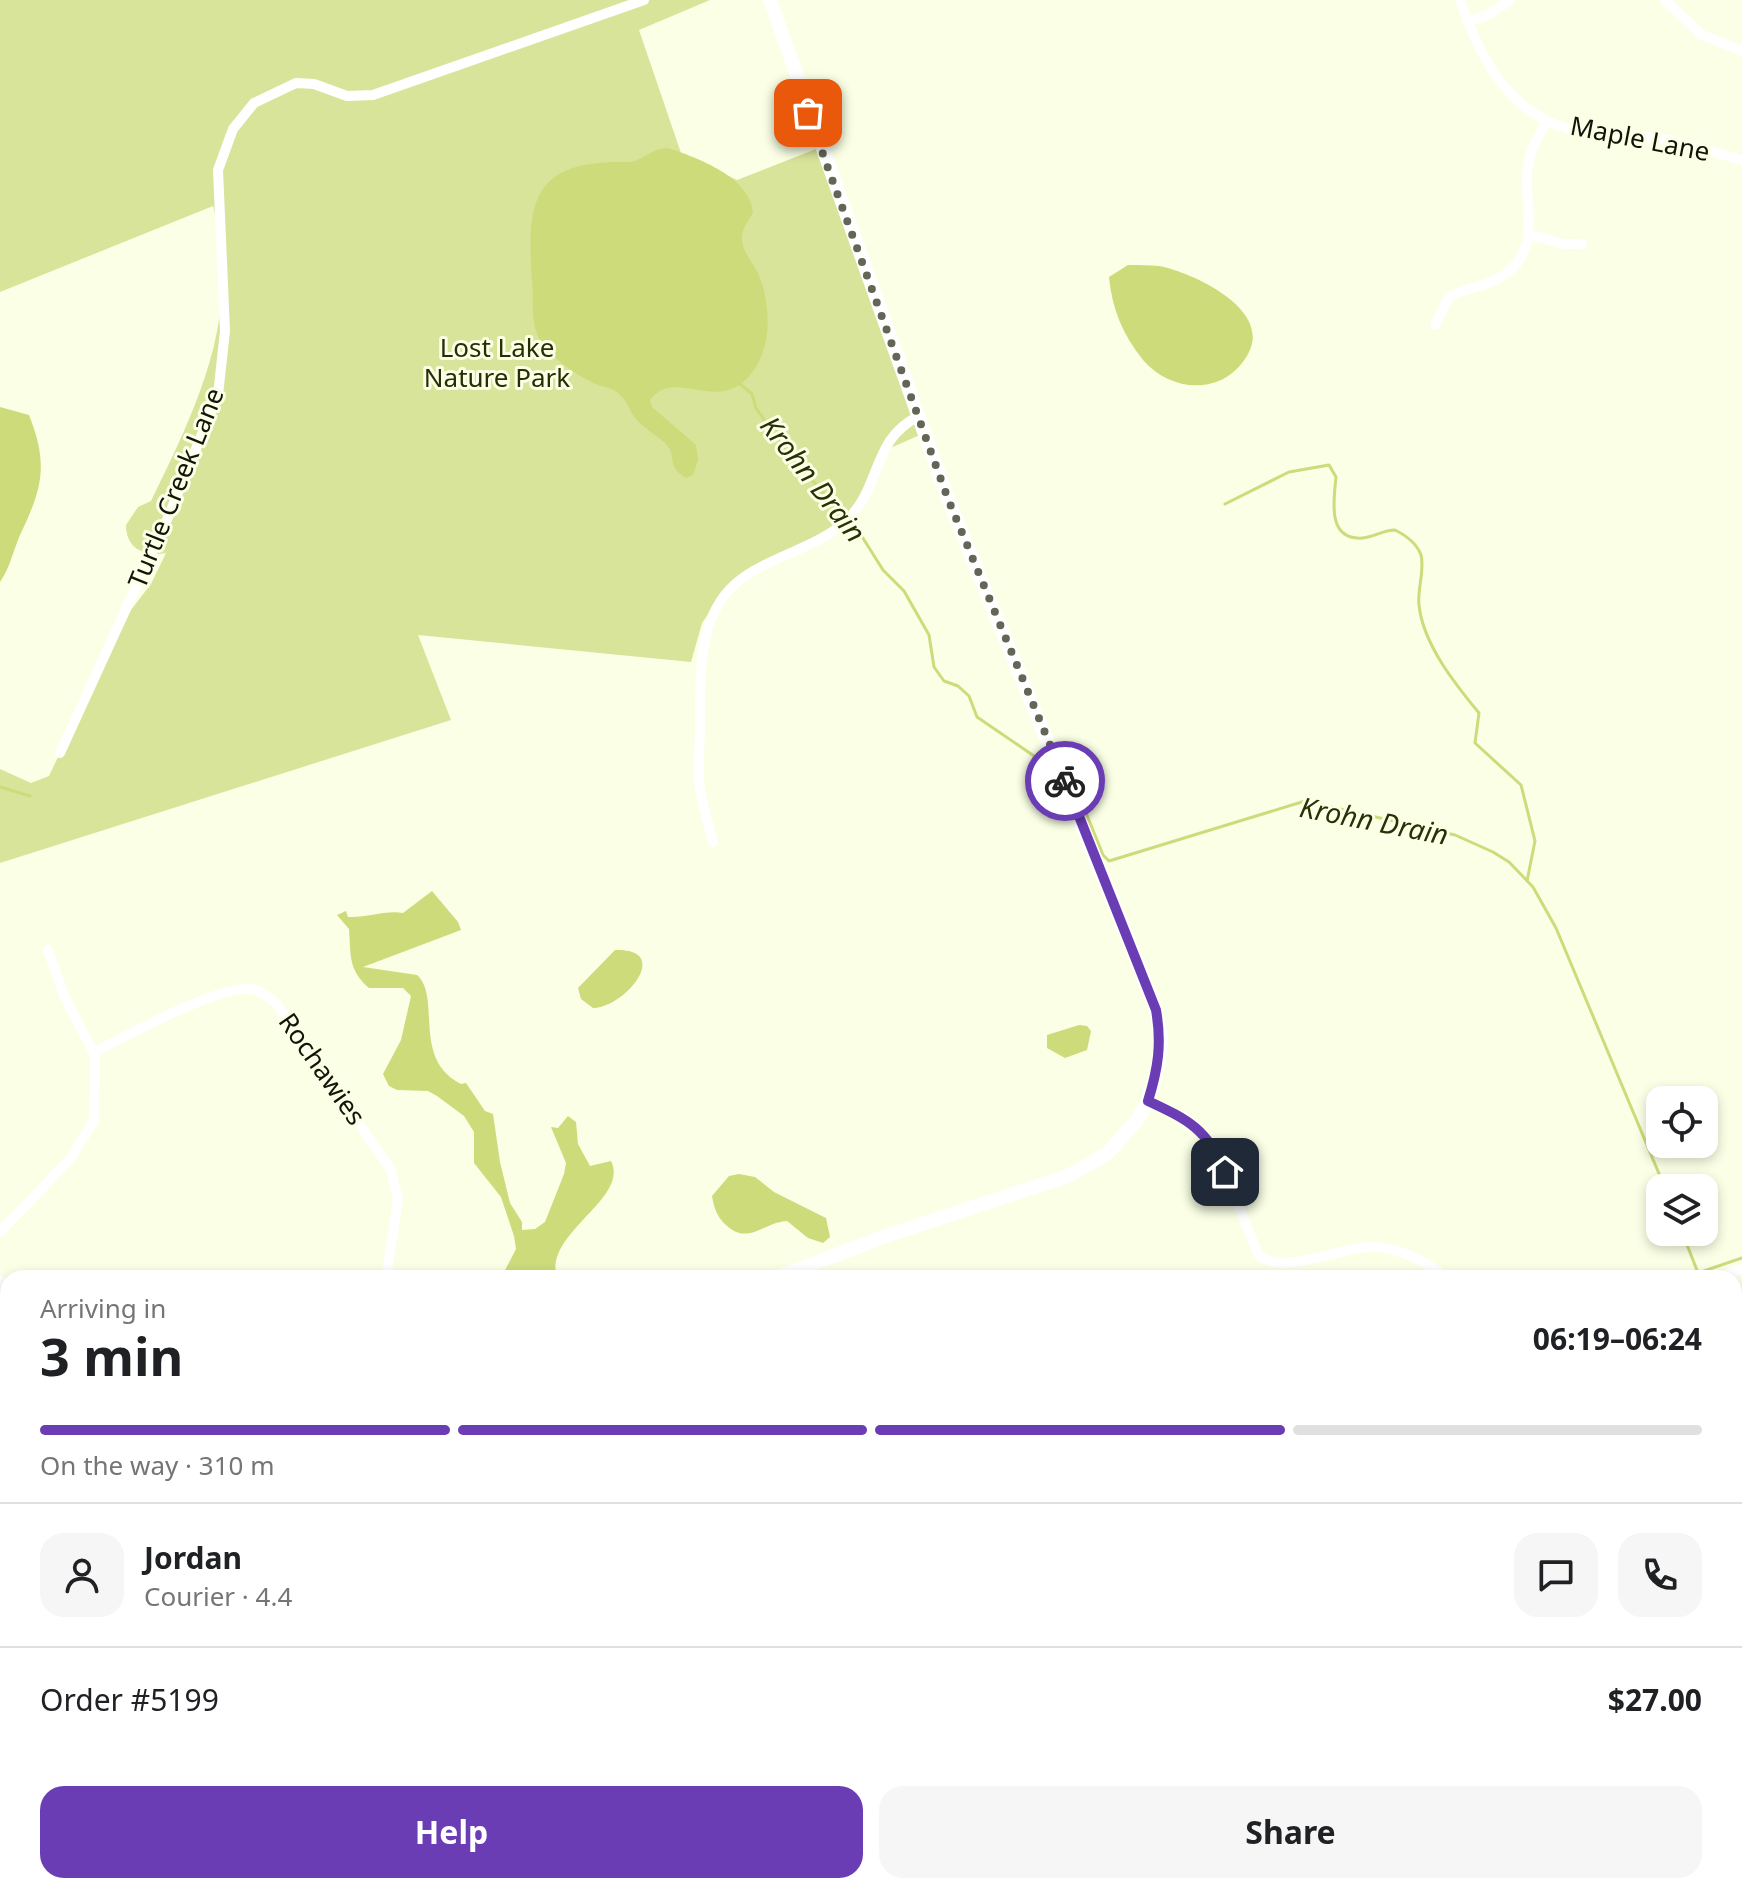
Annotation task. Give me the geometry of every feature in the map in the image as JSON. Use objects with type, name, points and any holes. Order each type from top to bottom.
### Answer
[{"type":"street","name":"Turtle Creek Lane","points":[[60,753],[163,529],[218,395],[225,331],[218,170],[239,119],[254,103],[296,83],[314,84],[347,96],[373,95],[644,0]]},
{"type":"street","points":[[770,0],[948,499],[1156,1010],[1161,1039],[1158,1067],[1148,1101],[1138,1119],[1107,1154],[1068,1176],[883,1237],[797,1270]]},
{"type":"street","name":"Maple Lane","points":[[1460,0],[1480,54],[1499,83],[1517,102],[1547,120],[1581,132],[1688,144],[1742,160]]},
{"type":"street","points":[[1467,22],[1488,15],[1510,0]]},
{"type":"street","points":[[1665,0],[1702,35],[1742,51]]},
{"type":"street","points":[[1435,325],[1449,297],[1499,279],[1526,250],[1531,235],[1528,165],[1534,143],[1547,120]]},
{"type":"street","points":[[1531,235],[1563,244],[1582,244]]},
{"type":"street","points":[[713,842],[700,792],[700,704],[703,647],[718,604],[728,590],[756,569],[834,531],[848,520],[872,482],[885,445],[899,426],[919,416]]},
{"type":"street","points":[[0,1232],[69,1160],[94,1121],[97,1099],[94,1052],[65,998],[48,950]]},
{"type":"street","name":"Rochawies","points":[[94,1052],[220,994],[252,989],[268,996],[391,1170],[398,1200],[387,1270]]},
{"type":"street","points":[[1148,1101],[1186,1118],[1214,1145],[1258,1254],[1267,1262],[1284,1265],[1342,1249],[1375,1247],[1402,1252],[1432,1270]]},
{"type":"green space","name":"Lost Lake Nature Park","points":[[0,0],[710,0],[639,30],[681,153],[737,180],[816,149],[920,435],[888,449],[854,507],[839,525],[725,590],[702,623],[691,662],[418,635],[451,720],[0,863],[0,769],[31,783],[49,776],[124,619],[151,584],[166,553],[151,554],[138,550],[129,540],[126,525],[138,507],[151,501],[199,395],[219,322],[223,284],[221,245],[213,206],[0,292]]},
{"type":"shaded area","points":[[668,148],[721,171],[743,189],[750,200],[753,212],[744,228],[742,240],[762,285],[768,325],[758,363],[738,386],[711,392],[672,388],[660,391],[650,400],[652,407],[696,445],[698,460],[693,475],[686,478],[674,467],[667,445],[640,424],[618,393],[584,378],[549,352],[539,339],[533,314],[532,226],[543,188],[556,176],[574,168],[633,161]]},
{"type":"shaded area","points":[[1128,265],[1159,266],[1190,276],[1239,307],[1249,321],[1253,336],[1249,352],[1239,366],[1227,377],[1199,385],[1183,384],[1155,371],[1130,341],[1113,300],[1109,277]]},
{"type":"shaded area","points":[[0,407],[29,415],[41,463],[34,504],[0,582]]},
{"type":"shaded area","points":[[432,891],[461,930],[363,967],[417,975],[424,985],[437,1060],[446,1073],[461,1084],[466,1083],[485,1111],[493,1114],[510,1203],[522,1222],[522,1230],[535,1229],[545,1222],[564,1174],[566,1163],[551,1127],[558,1128],[568,1116],[576,1122],[578,1144],[590,1166],[611,1161],[614,1175],[609,1189],[562,1246],[556,1270],[505,1270],[516,1249],[514,1236],[501,1197],[474,1163],[474,1132],[464,1116],[437,1096],[428,1091],[397,1090],[389,1086],[383,1074],[401,1040],[411,996],[403,988],[369,988],[362,981],[352,962],[349,929],[337,915],[346,911],[348,917],[403,913]]},
{"type":"shaded area","points":[[615,950],[632,952],[641,958],[638,978],[619,998],[593,1008],[581,999],[578,988]]},
{"type":"shaded area","points":[[1079,1025],[1087,1026],[1091,1031],[1087,1050],[1065,1058],[1047,1048],[1047,1035]]},
{"type":"shaded area","points":[[729,1176],[755,1177],[774,1192],[826,1218],[830,1237],[823,1243],[808,1238],[787,1221],[749,1233],[734,1231],[718,1215],[712,1196]]},
{"type":"waterway","name":"Krohn Drain","points":[[740,384],[752,394],[756,408],[786,451],[861,535],[883,570],[904,591],[929,635],[934,667],[944,681],[958,686],[969,696],[977,717],[1037,758],[1057,782]]},
{"type":"waterway","points":[[1225,504],[1289,472],[1329,465],[1336,477],[1335,517],[1343,533],[1363,538],[1395,530],[1417,547],[1422,561],[1419,605],[1433,649],[1479,713],[1475,743],[1521,785],[1535,841],[1527,881]]},
{"type":"waterway","name":"Krohn Drain","points":[[1074,783],[1103,855],[1109,861],[1305,801],[1455,835],[1509,862],[1533,887],[1556,928],[1659,1174]]},
{"type":"waterway","points":[[0,787],[30,796]]},
{"type":"waterway","name":"Krohn Drain","points":[[1687,1246],[1697,1270]]},
{"type":"waterway","points":[[1707,1270],[1742,1258]]},
{"type":"way so far","points":[[808,113],[948,499],[1065,781]]},
{"type":"route","points":[[1065,781],[1156,1010],[1161,1039],[1158,1067],[1148,1101],[1186,1118],[1214,1145],[1225,1172]]}]
